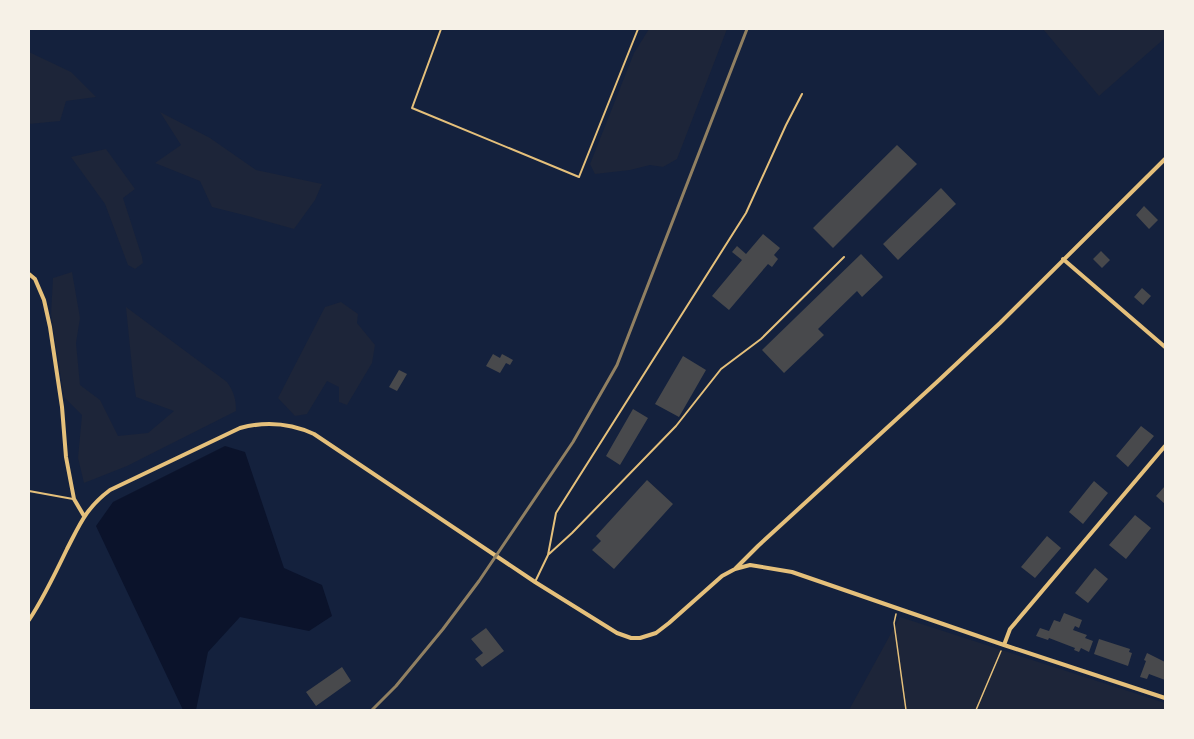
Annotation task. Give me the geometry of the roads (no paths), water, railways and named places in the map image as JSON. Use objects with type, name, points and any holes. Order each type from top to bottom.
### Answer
[{"type":"street","points":[[29,620],[84,516],[90,507],[100,497],[110,490],[240,428],[254,424],[280,424],[302,429],[314,434],[535,582],[617,633],[631,638],[640,638],[656,633],[722,576],[735,569],[758,546],[937,382],[1165,159]]},
{"type":"street","points":[[1063,259],[1165,347]]},
{"type":"street","points":[[29,274],[35,279],[44,300],[50,327],[62,407],[66,457],[74,500],[84,516]]},
{"type":"street","points":[[1004,645],[1010,629],[1165,446]]},
{"type":"street","points":[[735,569],[750,566],[792,572],[1004,645],[1165,698]]},
{"type":"lane","points":[[441,29],[412,108],[579,177],[638,29]]},
{"type":"lane","points":[[535,582],[548,555],[556,513],[746,213],[786,125],[802,94]]},
{"type":"lane","points":[[548,555],[572,533],[676,426],[721,369],[761,339],[844,258]]},
{"type":"lane","points":[[29,491],[74,500]]},
{"type":"railway","points":[[372,710],[396,686],[443,629],[479,581],[573,442],[617,365],[747,29]]}]
